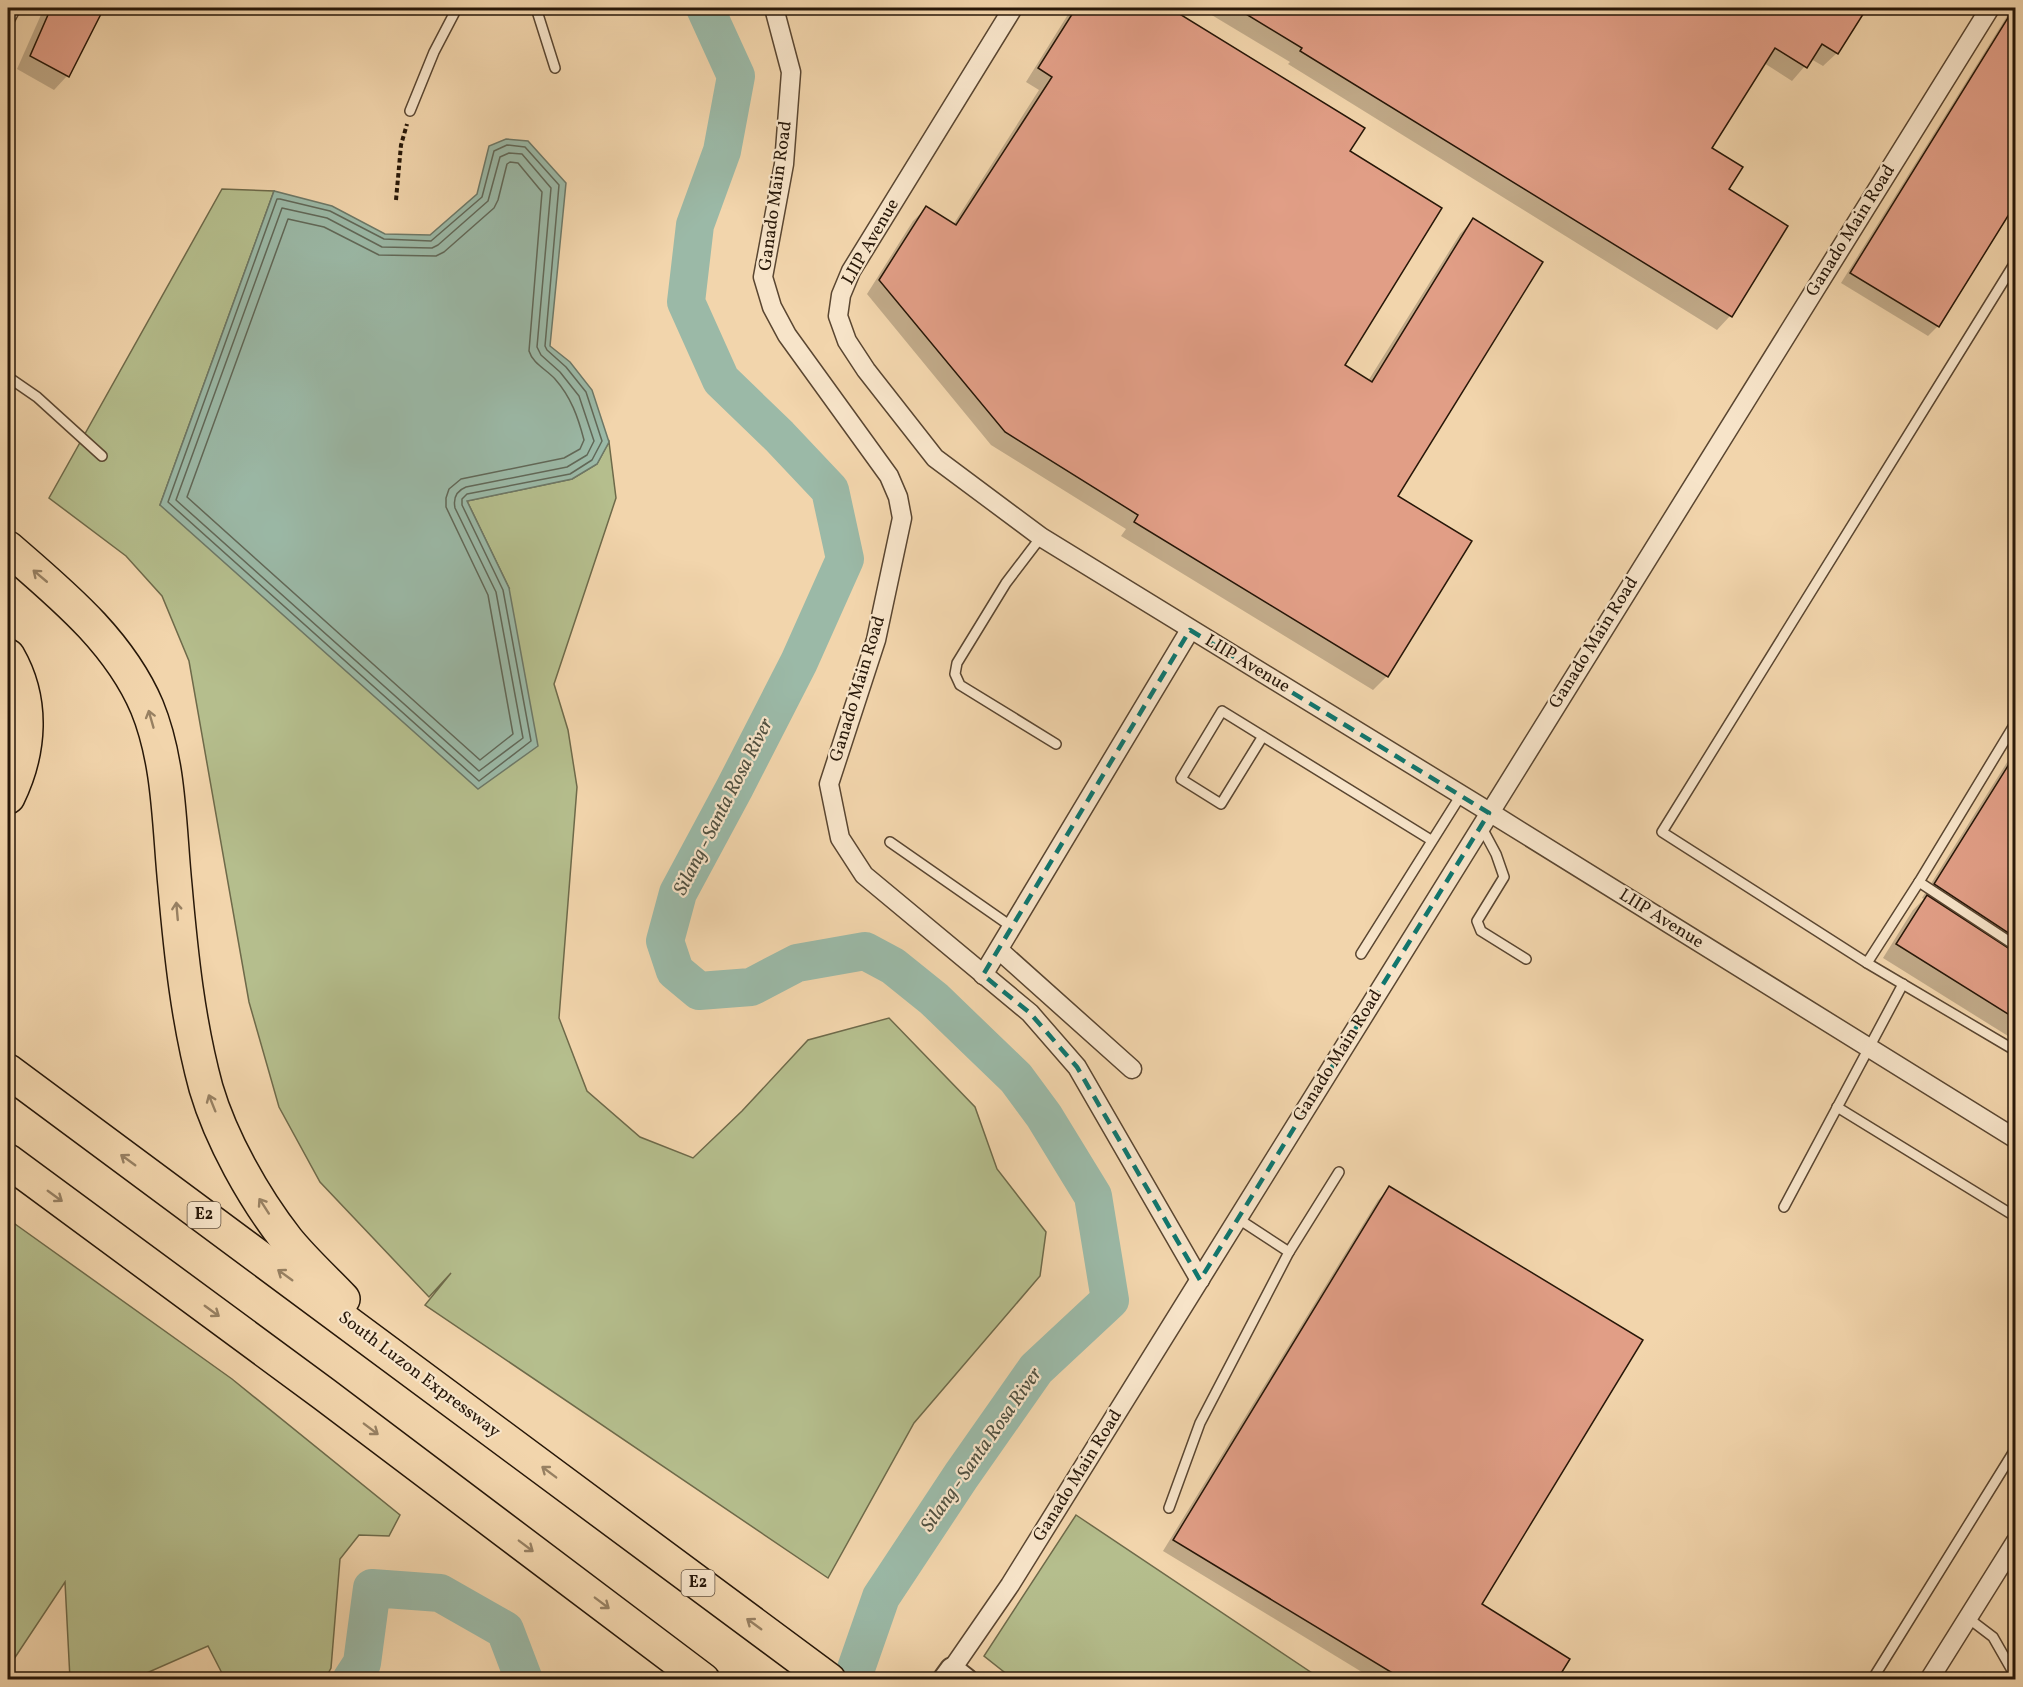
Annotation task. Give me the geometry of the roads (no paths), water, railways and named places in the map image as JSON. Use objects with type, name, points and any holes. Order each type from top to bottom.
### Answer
[{"type":"highway","points":[[8,548],[73,604],[128,671],[147,708],[164,764],[180,945],[192,1028],[207,1089],[234,1157],[287,1240],[400,1360]]},
{"type":"highway","points":[[8,656],[22,689],[26,732],[18,776],[8,797]]},
{"type":"highway","name":"South Luzon Expressway","points":[[8,1071],[829,1680]]},
{"type":"highway","points":[[8,1161],[314,1387],[703,1680]]},
{"type":"street","name":"Ganado Main Road","points":[[774,8],[791,72],[784,164],[763,277],[772,307],[787,335],[889,476],[898,497],[902,518],[876,639],[829,784],[840,838],[864,875],[1030,1013],[1077,1067],[1200,1280]]},
{"type":"street","name":"LIIP Avenue","points":[[1013,8],[851,271],[841,295],[838,316],[847,341],[866,370],[935,458],[1041,537],[1461,795],[1485,819],[2016,1139]]},
{"type":"street","name":"Ganado Main Road","points":[[954,1676],[1990,8]]},
{"type":"street","points":[[983,975],[1190,630]]},
{"type":"street","points":[[999,950],[1132,1069]]},
{"type":"street","points":[[1929,1680],[2016,1541]]},
{"type":"lane","points":[[8,23],[15,8]]},
{"type":"lane","points":[[410,111],[434,52],[456,8]]},
{"type":"lane","points":[[536,8],[555,68]]},
{"type":"lane","points":[[2015,263],[1662,832],[1867,963],[2016,1051]]},
{"type":"lane","points":[[8,377],[37,397],[102,456]]},
{"type":"lane","points":[[1041,537],[1006,583],[957,663],[955,674],[960,685],[1056,744]]},
{"type":"lane","points":[[1263,736],[1221,804],[1181,779],[1222,711],[1263,736],[1431,840]]},
{"type":"lane","points":[[1867,963],[2016,722]]},
{"type":"lane","points":[[1361,954],[1461,795]]},
{"type":"lane","points":[[1485,819],[1504,877],[1478,921],[1481,931],[1526,959]]},
{"type":"lane","points":[[890,842],[1012,927]]},
{"type":"lane","points":[[1919,882],[2016,946]]},
{"type":"lane","points":[[1784,1207],[1903,984]]},
{"type":"lane","points":[[1837,1107],[2016,1217]]},
{"type":"lane","points":[[1168,1508],[1200,1423],[1289,1252],[1339,1172]]},
{"type":"lane","points":[[1238,1218],[1289,1252]]},
{"type":"lane","points":[[1872,1680],[2016,1448]]},
{"type":"lane","points":[[1968,1617],[1993,1638],[2013,1672],[2009,1680]]},
{"type":"water","points":[[506,139],[528,141],[566,183],[550,346],[570,362],[592,390],[609,442],[597,464],[572,479],[467,501],[509,588],[538,746],[478,789],[160,505],[274,191],[332,206],[385,234],[430,235],[477,194],[489,146]]},
{"type":"waterway","name":"Silang - Santa Rosa River","points":[[705,8],[736,76],[722,151],[695,225],[686,302],[721,380],[830,490],[845,559],[799,662],[678,893],[665,941],[675,971],[699,991],[751,987],[797,963],[865,951],[893,966],[934,999],[1016,1078],[1044,1116],[1093,1196],[1110,1300],[1036,1369],[961,1476],[881,1597],[852,1680]]},
{"type":"waterway","name":"Silang - Santa Rosa River","points":[[351,1680],[362,1663],[372,1588],[440,1593],[505,1630],[524,1680]]}]
